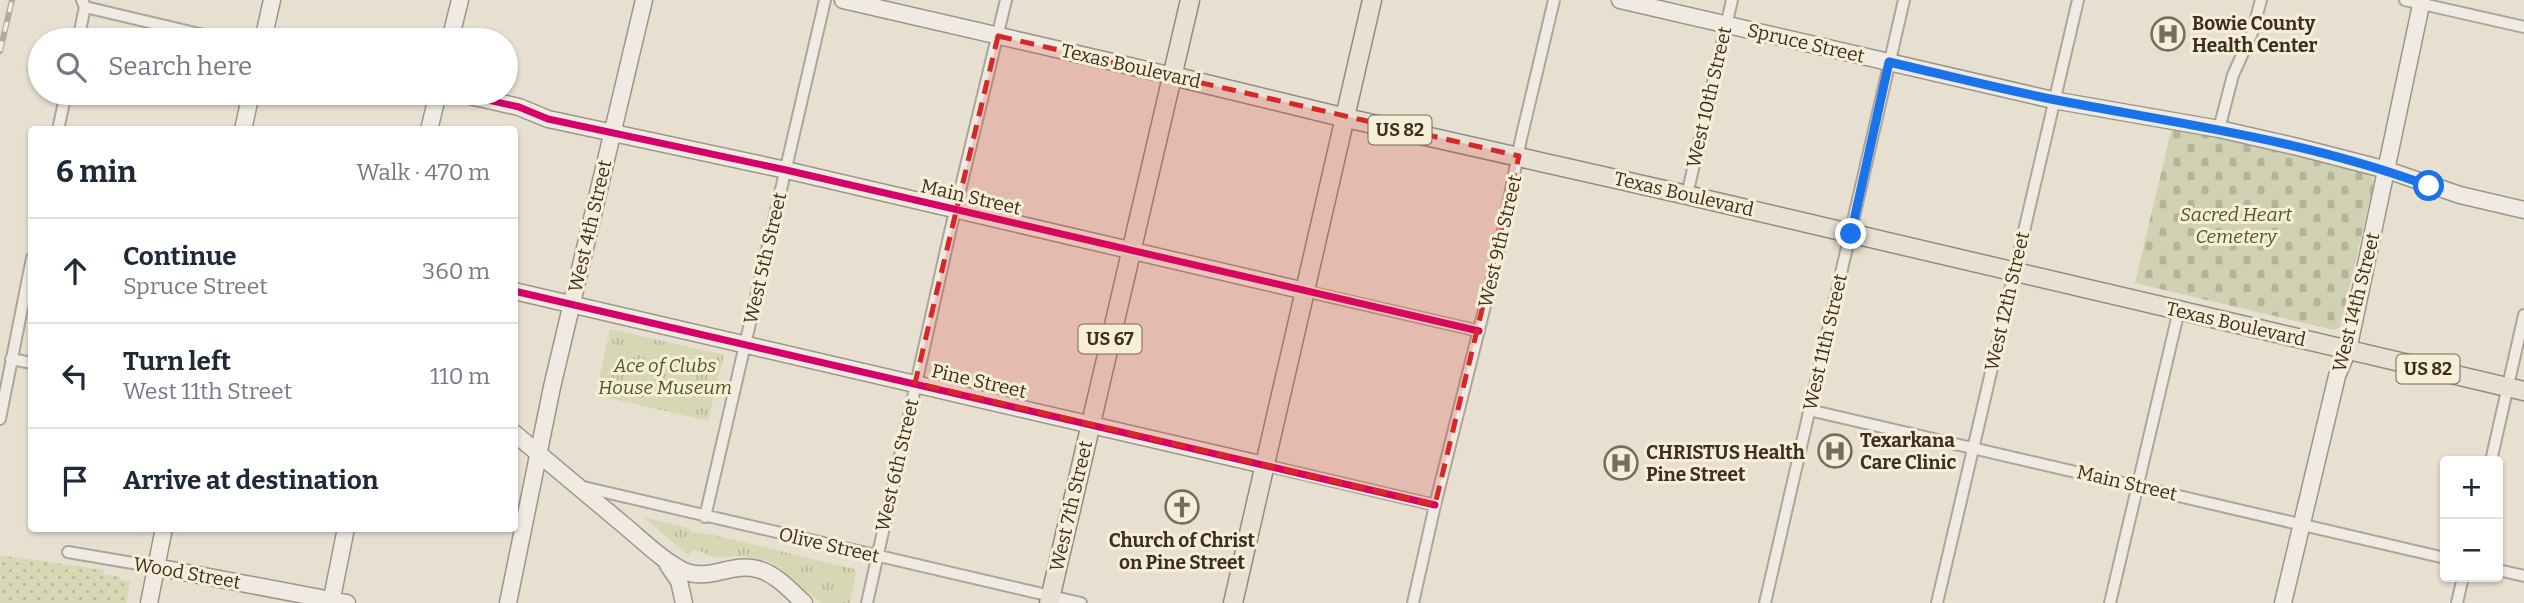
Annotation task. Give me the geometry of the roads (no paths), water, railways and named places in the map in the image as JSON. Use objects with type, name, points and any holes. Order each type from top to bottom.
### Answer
[{"type":"main road","name":"West 7th Street","points":[[1050,599],[1190,0]]},
{"type":"main road","points":[[1233,603],[1372,0]]},
{"type":"main road","name":"Texas Boulevard","points":[[1173,76],[2516,389]]},
{"type":"street","points":[[266,28],[272,0]]},
{"type":"street","points":[[453,28],[460,0]]},
{"type":"street","name":"West 4th Street","points":[[509,603],[538,453],[643,0]]},
{"type":"street","name":"West 5th Street","points":[[705,517],[825,0]]},
{"type":"street","name":"Texas Boulevard","points":[[842,0],[1173,76]]},
{"type":"street","name":"West 6th Street","points":[[867,603],[915,383],[1006,0]]},
{"type":"street","name":"West 9th Street","points":[[1413,603],[1500,246],[1554,0]]},
{"type":"street","name":"Spruce Street","points":[[1619,0],[2053,100],[2219,130],[2387,170],[2442,190],[2524,210]]},
{"type":"street","name":"West 10th Street","points":[[1687,195],[1732,0]]},
{"type":"street","name":"West 11th Street","points":[[1765,603],[1904,0]]},
{"type":"street","name":"West 12th Street","points":[[1937,603],[2078,0]]},
{"type":"street","points":[[2219,130],[2232,75],[2252,33],[2260,0]]},
{"type":"street","points":[[2416,1],[2524,27]]},
{"type":"street","name":"West 14th Street","points":[[2283,603],[2337,376],[2348,351],[2387,170],[2416,1]]},
{"type":"street","points":[[81,28],[86,2],[181,28]]},
{"type":"street","points":[[59,126],[63,105]]},
{"type":"street","points":[[244,126],[248,105]]},
{"type":"street","points":[[430,126],[435,105]]},
{"type":"street","name":"Main Street","points":[[510,105],[548,119],[786,170],[1479,331]]},
{"type":"street","points":[[0,419],[28,277]]},
{"type":"street","name":"Pine Street","points":[[518,292],[1435,505]]},
{"type":"street","points":[[2110,603],[2179,310]]},
{"type":"street","points":[[2493,456],[2516,389],[2524,315]]},
{"type":"street","points":[[11,359],[28,362]]},
{"type":"street","name":"Main Street","points":[[1809,410],[2440,557]]},
{"type":"street","points":[[518,436],[649,546],[685,571],[710,574],[730,568],[757,569],[770,574],[804,603]]},
{"type":"street","name":"Olive Street","points":[[577,485],[1050,599],[1081,603]]},
{"type":"street","points":[[149,603],[163,532]]},
{"type":"street","points":[[337,602],[346,532]]},
{"type":"street","points":[[649,546],[676,575],[685,603]]},
{"type":"street","name":"Wood Street","points":[[68,552],[337,602]]},
{"type":"street","points":[[2503,571],[2524,576]]},
{"type":"street","points":[[685,603],[696,586],[710,574]]},
{"type":"street","points":[[2458,603],[2462,582]]},
{"type":"railway","points":[[0,51],[12,0]]},
{"type":"place","name":"Bowie County Health Center","points":[[2168,34]]},
{"type":"place","name":"Texarkana Care Clinic","points":[[1835,451]]},
{"type":"place","name":"CHRISTUS Health Pine Street","points":[[1621,463]]},
{"type":"place","name":"Church of Christ on Pine Street","points":[[1182,507]]},
{"type":"park label","name":"Sacred Heart Cemetery","points":[[2236,225]]},
{"type":"park label","name":"Ace of Clubs House Museum","points":[[665,376]]}]
